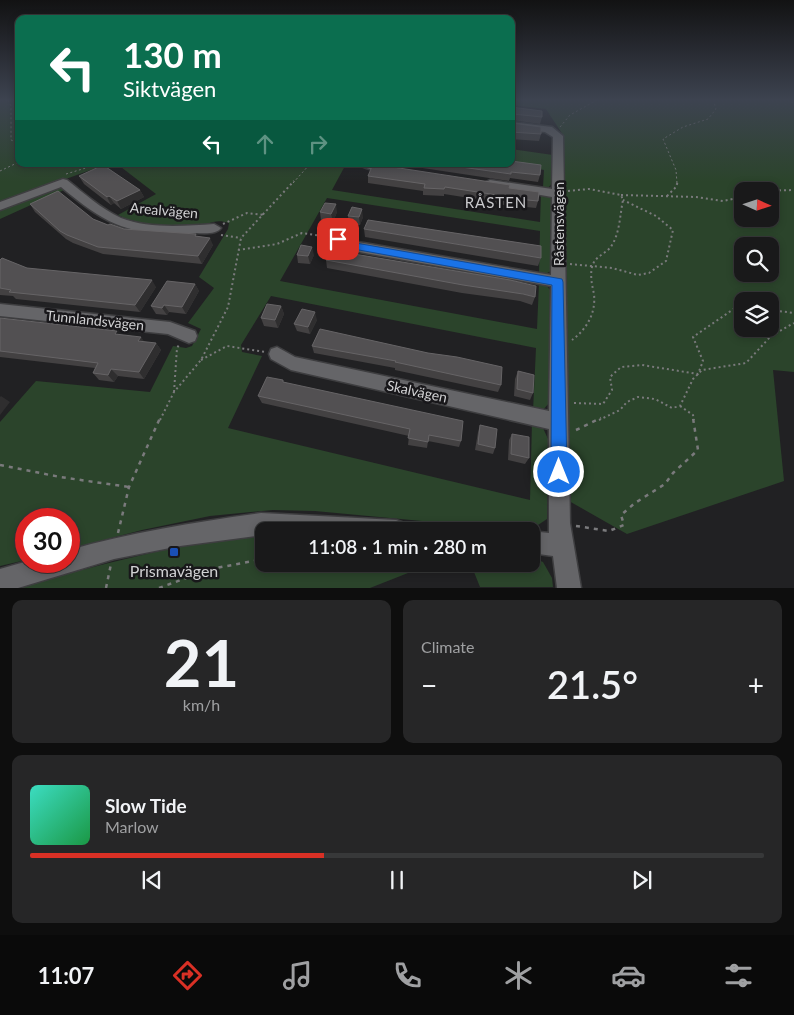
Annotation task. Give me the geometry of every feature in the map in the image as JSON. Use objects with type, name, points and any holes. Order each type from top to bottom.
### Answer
[{"type":"street","points":[[534,127],[548,129],[554,132]]},
{"type":"street","name":"Råstensvägen","points":[[554,132],[558,136],[559,523],[561,546],[569,588]]},
{"type":"street","points":[[385,167],[405,170]]},
{"type":"street","name":"Arealvägen","points":[[0,206],[63,182],[118,222],[147,227],[195,230],[214,228]]},
{"type":"street","points":[[482,182],[558,192]]},
{"type":"street","points":[[338,239],[348,245],[558,282]]},
{"type":"street","name":"Tunnlandsvägen","points":[[0,310],[170,328],[189,336]]},
{"type":"street","name":"Skalvägen","points":[[277,354],[291,363],[559,422]]},
{"type":"street","points":[[0,581],[114,548],[180,535],[255,525]]},
{"type":"street","points":[[540,543],[561,546]]},
{"type":"path","points":[[11,127],[11,140],[15,142]]},
{"type":"path","points":[[554,132],[559,127]]},
{"type":"path","points":[[667,196],[676,187],[678,182],[663,139],[682,127]]},
{"type":"path","points":[[0,171],[15,164]]},
{"type":"path","points":[[106,588],[129,487],[174,392],[201,360],[228,307],[241,238],[307,167]]},
{"type":"path","points":[[558,192],[589,189],[621,195],[696,197],[723,201],[734,199]]},
{"type":"path","points":[[779,190],[794,190]]},
{"type":"path","points":[[572,340],[583,333],[593,309],[594,299],[591,274],[597,256],[610,247],[616,234],[623,200],[621,195]]},
{"type":"path","points":[[558,264],[612,268],[638,276],[650,273],[666,261],[673,230],[665,221],[645,209],[623,200]]},
{"type":"path","points":[[241,238],[221,235],[214,228],[234,220],[245,212],[254,211],[264,215]]},
{"type":"path","points":[[238,250],[277,244],[302,233],[338,239]]},
{"type":"path","points":[[698,374],[703,362],[693,337],[734,309]]},
{"type":"path","points":[[779,311],[794,313]]},
{"type":"path","points":[[680,406],[693,379],[702,370],[746,363],[771,336],[794,322]]},
{"type":"path","points":[[174,392],[176,348],[189,336]]},
{"type":"path","points":[[201,360],[227,346],[277,354]]},
{"type":"path","points":[[559,402],[603,404],[612,390],[610,377],[621,367],[642,365],[698,374]]},
{"type":"path","points":[[559,523],[609,532],[624,525],[621,515],[635,503],[665,484],[673,473],[698,450],[693,415],[680,406],[672,408],[655,399],[638,397],[627,402],[620,410],[576,430]]},
{"type":"path","points":[[0,465],[60,477],[129,487]]},
{"type":"path","points":[[159,588],[211,569],[255,561]]},
{"type":"green space","points":[[0,127],[15,127],[15,167],[99,167],[0,203]]},
{"type":"green space","points":[[558,127],[794,127],[794,372],[773,370],[784,481],[627,534],[569,501],[563,135]]},
{"type":"green space","points":[[515,150],[553,155],[552,183],[549,187],[543,187],[544,170],[527,167],[515,161]]},
{"type":"green space","points":[[121,167],[344,167],[332,190],[540,222],[541,193],[549,195],[551,198],[552,270],[546,274],[539,274],[540,231],[327,198],[280,281],[537,329],[539,283],[547,286],[550,290],[549,403],[543,410],[533,411],[536,348],[271,296],[241,345],[242,352],[262,356],[228,428],[530,500],[532,422],[543,428],[548,439],[547,519],[540,524],[540,522],[432,522],[315,511],[273,510],[210,516],[142,530],[80,546],[80,508],[15,508],[15,563],[0,566],[0,422],[36,381],[150,392],[173,346],[186,348],[192,346],[201,329],[188,323],[214,288],[199,277],[228,229],[229,223],[219,221],[200,226],[166,226],[135,221],[118,215],[156,194]]},
{"type":"green space","points":[[60,187],[64,190],[0,219],[0,209]]},
{"type":"green space","points":[[255,533],[255,572],[474,572],[408,573],[370,588],[15,588],[70,573],[80,573],[80,570],[201,542]]},
{"type":"green space","points":[[540,561],[543,562],[552,578],[553,587],[480,587],[474,572],[540,572]]},
{"type":"building","points":[[515,127],[541,127],[541,134],[515,132]]},
{"type":"building","points":[[515,162],[541,165],[540,175],[511,172],[511,174],[461,167],[515,167]]},
{"type":"building","points":[[99,167],[106,167],[140,190],[117,201],[109,196],[107,197],[79,176]]},
{"type":"building","points":[[372,167],[393,167],[510,185],[509,188],[539,192],[538,201],[496,197],[497,195],[445,187],[444,189],[424,188],[425,184],[368,176]]},
{"type":"building","points":[[58,191],[93,219],[108,225],[124,229],[196,234],[195,236],[210,238],[198,256],[98,247],[60,231],[30,204]]},
{"type":"building","points":[[325,203],[336,204],[331,214],[320,212]]},
{"type":"building","points":[[352,207],[362,209],[359,217],[348,216]]},
{"type":"building","points":[[368,220],[541,246],[541,258],[364,229]]},
{"type":"building","points":[[301,245],[312,247],[308,256],[297,255]]},
{"type":"building","points":[[330,250],[510,280],[536,286],[535,297],[326,260]]},
{"type":"building","points":[[2,258],[27,268],[152,280],[135,305],[9,292],[11,290],[0,288],[0,260]]},
{"type":"building","points":[[167,281],[195,284],[182,307],[164,305],[162,308],[151,306]]},
{"type":"building","points":[[267,304],[281,306],[275,320],[261,318]]},
{"type":"building","points":[[302,309],[315,312],[308,327],[294,324]]},
{"type":"building","points":[[0,318],[117,331],[115,334],[141,337],[138,341],[156,343],[139,372],[111,369],[108,375],[93,373],[98,363],[0,351]]},
{"type":"building","points":[[320,329],[502,367],[501,385],[396,361],[312,346]]},
{"type":"building","points":[[518,371],[534,375],[533,393],[517,389]]},
{"type":"building","points":[[267,377],[463,421],[461,441],[429,435],[428,442],[408,438],[410,429],[258,396]]},
{"type":"building","points":[[480,425],[497,429],[495,448],[478,444]]},
{"type":"building","points":[[512,434],[529,437],[529,458],[511,454]]},
{"type":"place","name":"Prismavägen","points":[[174,552]]},
{"type":"district","name":"RÅSTEN","points":[[496,202]]},
{"type":"route","points":[[338,239],[348,245],[558,282],[559,472]]}]
